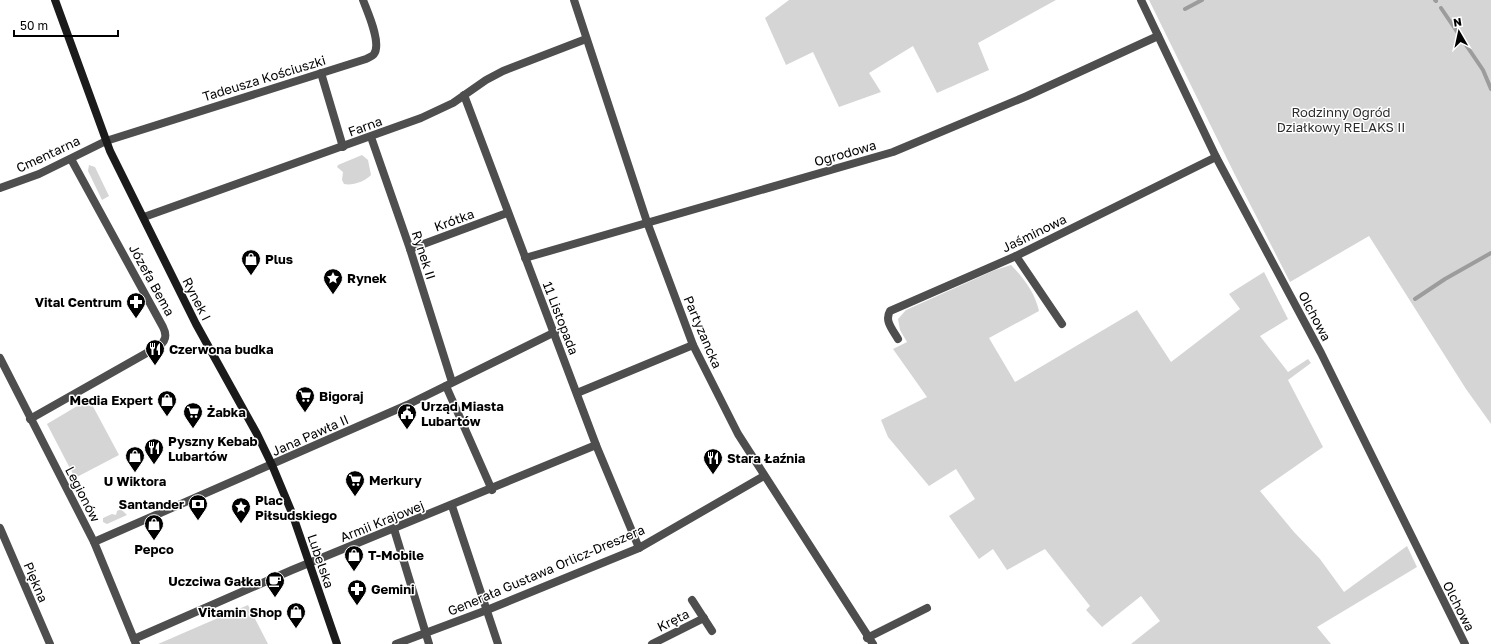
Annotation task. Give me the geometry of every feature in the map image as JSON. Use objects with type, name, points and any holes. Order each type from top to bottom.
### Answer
[{"type":"main road","name":"Rynek I","points":[[55,0],[106,141],[196,324],[272,464]]},
{"type":"main road","name":"Lubelska","points":[[272,464],[310,563],[337,644]]},
{"type":"street","name":"Tadeusza Kościuszki","points":[[106,141],[366,59],[374,54],[377,46],[364,0]]},
{"type":"street","name":"Partyzancka","points":[[574,0],[647,222],[693,345],[738,434],[870,641]]},
{"type":"street","name":"Olchowa","points":[[1141,0],[1216,157],[1321,353],[1465,644]]},
{"type":"street","name":"Ogrodowa","points":[[525,258],[894,152],[1027,96],[1158,36]]},
{"type":"street","name":"Farna","points":[[144,217],[159,210],[343,147],[438,111],[486,80],[503,71],[586,39]]},
{"type":"street","points":[[321,73],[343,147]]},
{"type":"street","name":"11 Listopada","points":[[464,95],[507,213],[554,332],[596,445],[639,548]]},
{"type":"street","name":"Rynek II","points":[[371,136],[410,249],[449,384],[492,490]]},
{"type":"street","name":"Cmentarna","points":[[0,188],[39,174],[106,141]]},
{"type":"street","name":"Jaśminowa","points":[[898,339],[888,321],[887,315],[890,311],[1016,256],[1216,157]]},
{"type":"street","name":"Józefa Bema","points":[[30,419],[162,344],[166,337],[163,327],[71,159]]},
{"type":"street","name":"Krótka","points":[[410,249],[507,213]]},
{"type":"street","points":[[1016,256],[1062,324]]},
{"type":"street","name":"Jana Pawła II","points":[[94,542],[449,384],[554,332]]},
{"type":"street","points":[[577,393],[693,345]]},
{"type":"street","name":"Legionów","points":[[0,358],[94,542],[135,641]]},
{"type":"street","points":[[0,379],[8,376]]},
{"type":"street","name":"Armii Krajowej","points":[[135,641],[310,563],[492,490],[596,445]]},
{"type":"street","name":"Generała Gustawa Orlicz-Dreszera","points":[[396,644],[487,610],[639,548],[764,476]]},
{"type":"street","points":[[452,506],[498,644]]},
{"type":"street","name":"Piękna","points":[[0,528],[50,644]]},
{"type":"street","points":[[394,529],[428,644]]},
{"type":"street","points":[[692,600],[712,631]]},
{"type":"street","points":[[870,641],[928,608]]},
{"type":"street","name":"Kręta","points":[[652,644],[704,618]]},
{"type":"green space","points":[[789,0],[1056,0],[978,43],[989,70],[937,93],[913,46],[869,73],[881,92],[839,107],[813,52],[786,65],[765,18]]},
{"type":"green space","name":"Rodzinny Ogród Działkowy RELAKS II","points":[[1149,0],[1491,0],[1491,424],[1466,389],[1369,236],[1290,282],[1234,173]]},
{"type":"green space","points":[[362,155],[368,160],[371,175],[359,182],[344,184],[342,180],[343,172],[337,167],[338,165]]},
{"type":"green space","points":[[89,165],[95,167],[109,196],[102,200],[88,171]]},
{"type":"green space","points":[[1011,265],[1028,286],[1035,298],[1039,311],[989,338],[1015,382],[1137,310],[1171,362],[1240,309],[1229,294],[1264,272],[1288,319],[1260,336],[1288,372],[1308,359],[1311,363],[1288,380],[1323,447],[1260,491],[1294,532],[1320,559],[1344,592],[1407,546],[1417,567],[1317,627],[1331,644],[1131,644],[1160,621],[1141,596],[1102,627],[1086,610],[1090,606],[1045,549],[1007,570],[993,549],[979,559],[949,516],[975,499],[956,469],[929,486],[888,437],[881,420],[927,397],[893,349],[907,342],[900,330],[898,319],[906,310],[995,270]]},
{"type":"green space","points":[[89,399],[119,455],[75,478],[47,424]]},
{"type":"green space","points":[[121,509],[127,515],[107,524],[103,522],[103,518],[112,514],[116,515],[117,511]]},
{"type":"green space","points":[[248,605],[268,644],[158,644]]},
{"type":"waterway","points":[[1185,9],[1202,0]]},
{"type":"waterway","points":[[1441,8],[1483,70],[1491,89]]},
{"type":"waterway","points":[[1415,299],[1445,279],[1491,253]]},
{"type":"place","name":"Plus","points":[[251,276]]},
{"type":"place","name":"Rynek","points":[[333,295]]},
{"type":"place","name":"Vital Centrum","points":[[136,319]]},
{"type":"place","name":"Czerwona budka","points":[[155,366]]},
{"type":"place","name":"Bigoraj","points":[[305,413]]},
{"type":"place","name":"Media Expert","points":[[167,417]]},
{"type":"place","name":"Żabka","points":[[193,429]]},
{"type":"place","name":"Urząd Miasta Lubartów","points":[[407,430]]},
{"type":"place","name":"Pyszny Kebab Lubartów","points":[[154,465]]},
{"type":"place","name":"U Wiktora","points":[[135,473]]},
{"type":"place","name":"Stara Łaźnia","points":[[713,475]]},
{"type":"place","name":"Merkury","points":[[355,497]]},
{"type":"place","name":"Santander","points":[[198,521]]},
{"type":"place","name":"Plac Piłsudskiego","points":[[241,524]]},
{"type":"place","name":"Pepco","points":[[154,541]]},
{"type":"place","name":"T-Mobile","points":[[354,572]]},
{"type":"place","name":"Uczciwa Gałka","points":[[275,598]]},
{"type":"place","name":"Gemini","points":[[357,606]]},
{"type":"place","name":"Vitamin Shop","points":[[296,629]]}]
